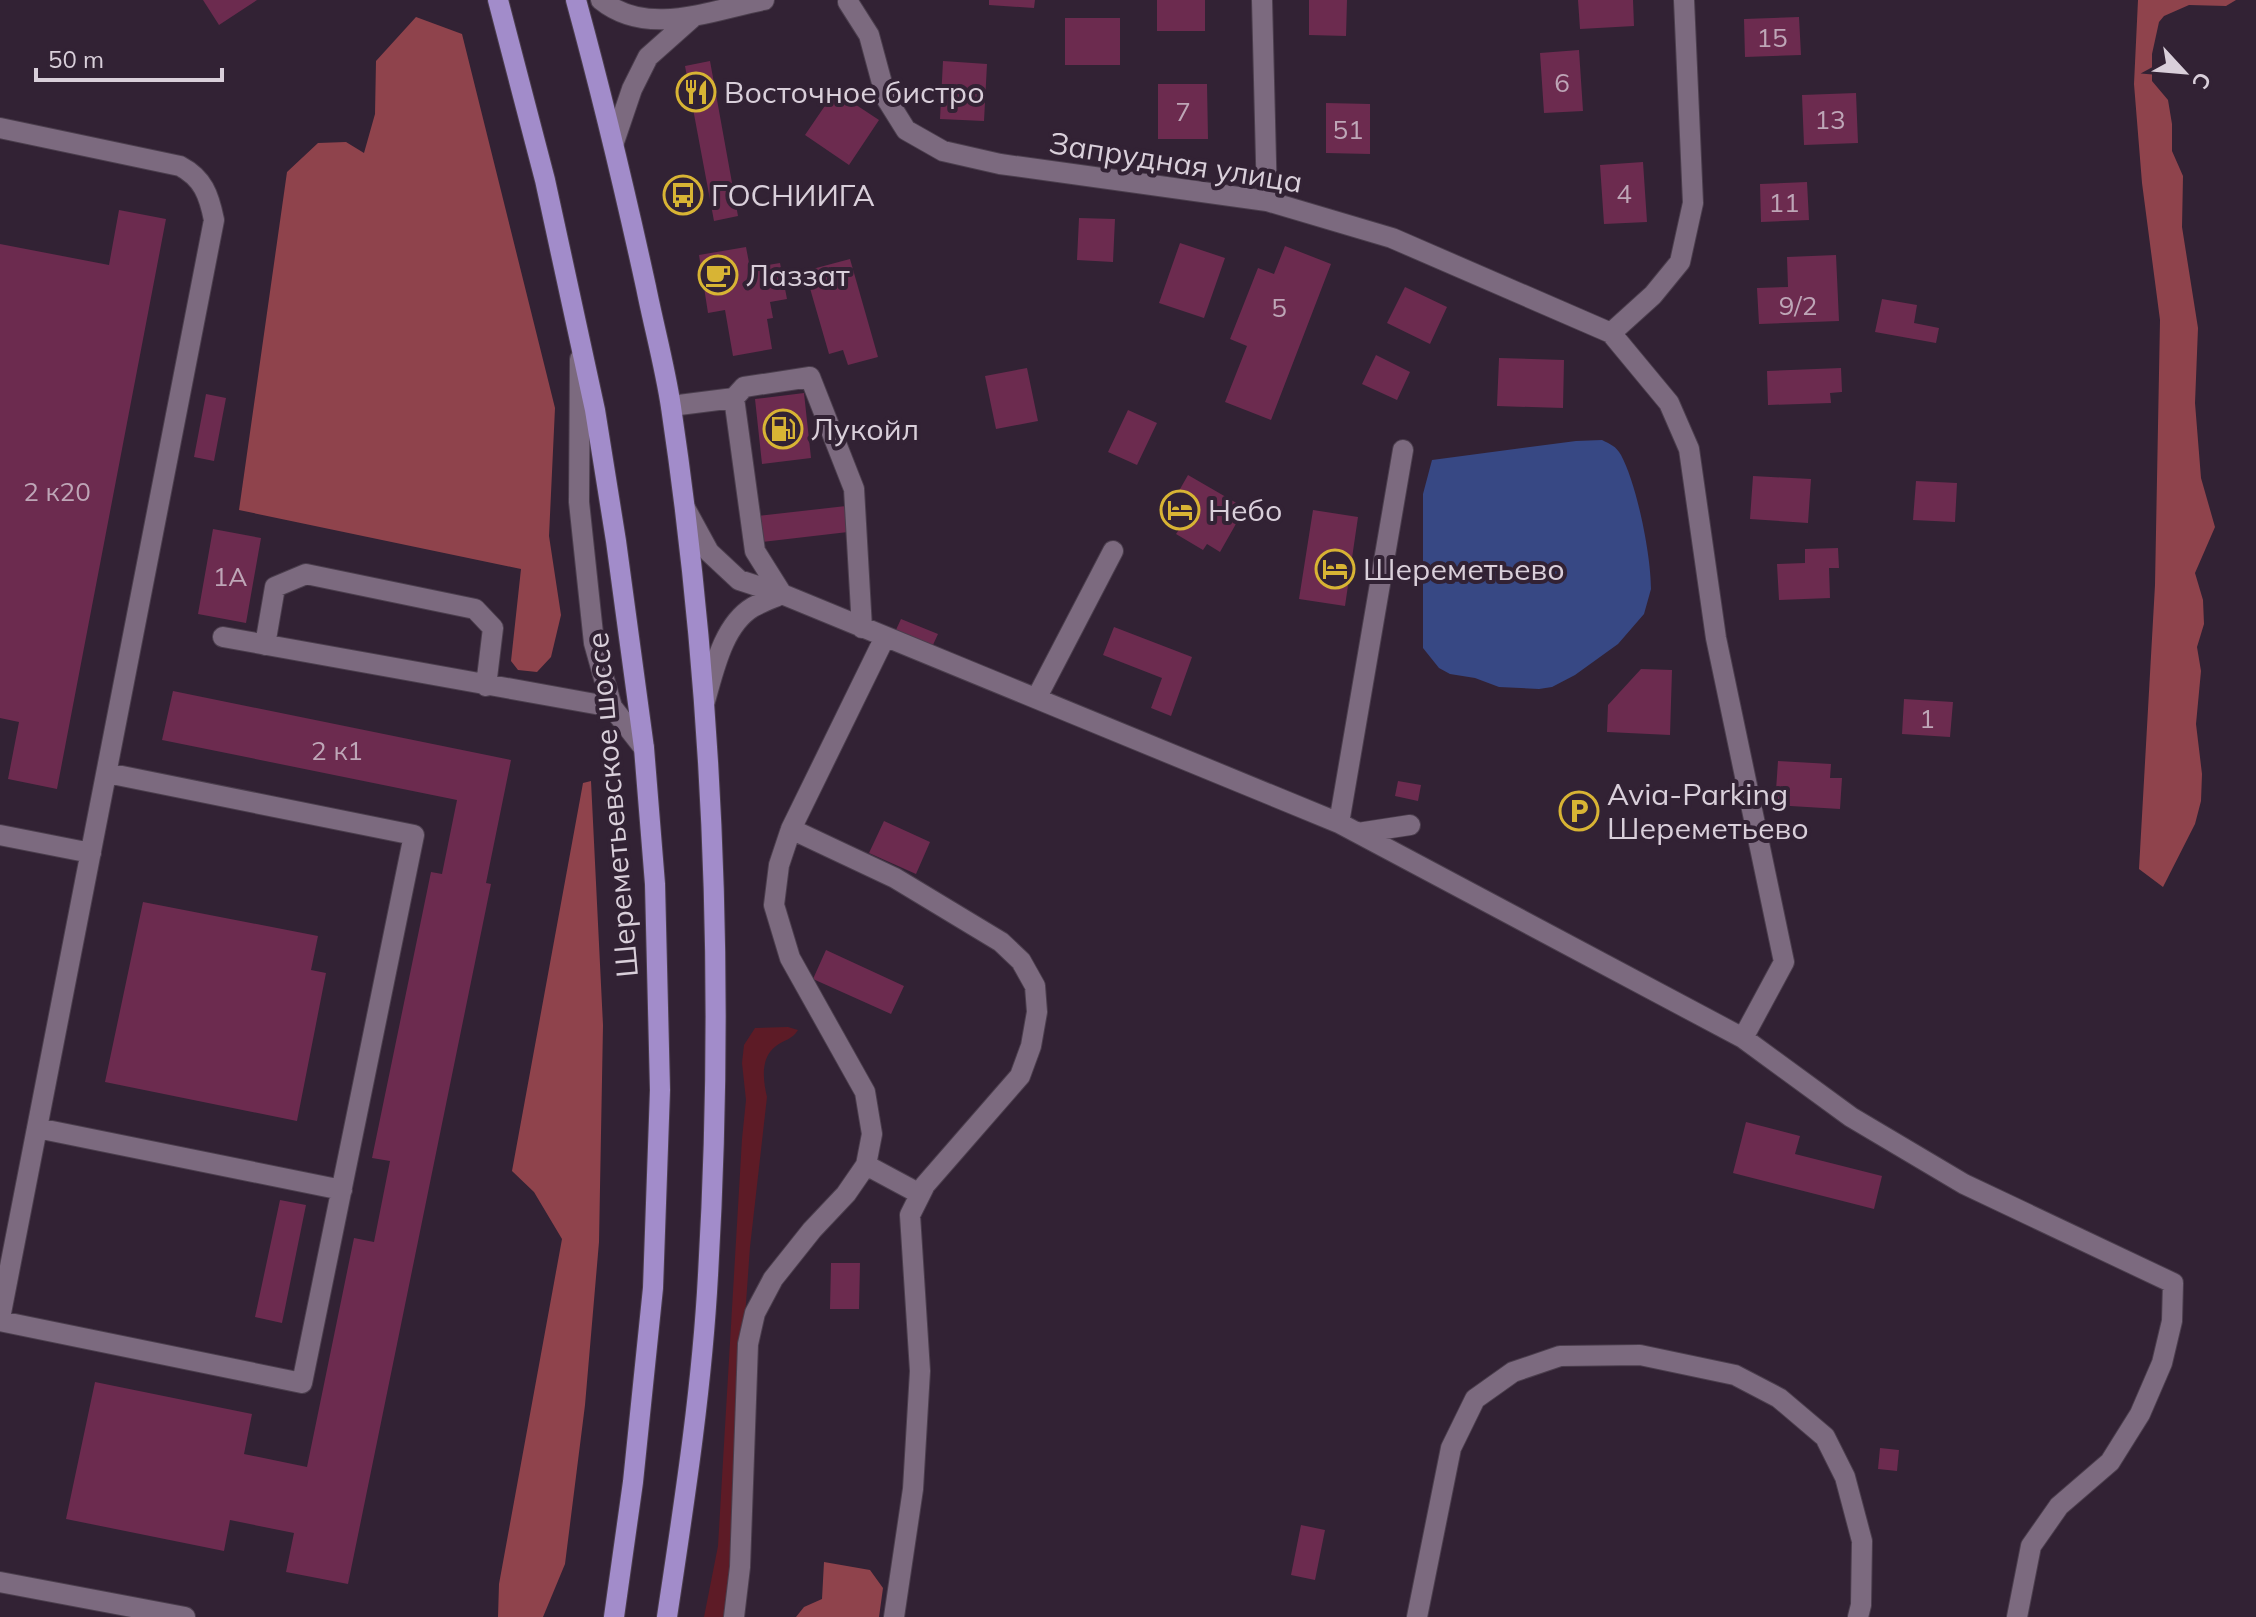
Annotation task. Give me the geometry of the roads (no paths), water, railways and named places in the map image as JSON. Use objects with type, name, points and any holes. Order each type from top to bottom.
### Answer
[{"type":"main road","name":"Шереметьевское шоссе","points":[[498,0],[545,180],[595,410],[644,748],[655,884],[660,1090],[653,1288],[633,1482],[614,1617]]},
{"type":"main road","points":[[576,0],[614,142],[671,406],[705,701],[715,875],[716,1078],[708,1278],[687,1484],[667,1617]]},
{"type":"street","points":[[601,0],[633,17],[654,19],[693,17],[764,0]]},
{"type":"street","points":[[1262,0],[1267,201]]},
{"type":"street","points":[[1684,0],[1693,203],[1680,262],[1653,295],[1611,333],[1669,403],[1689,449],[1716,638],[1784,962],[1743,1038]]},
{"type":"street","name":"Запрудная улица","points":[[844,1],[869,35],[886,98],[906,130],[943,151],[1000,164],[1267,201],[1392,238],[1611,333]]},
{"type":"street","points":[[614,142],[632,89],[648,57],[693,17]]},
{"type":"street","points":[[0,128],[180,166],[195,174],[203,185],[214,220],[0,1320],[302,1383],[414,835],[107,773]]},
{"type":"street","points":[[580,339],[579,502],[594,643],[612,707],[644,748]]},
{"type":"street","points":[[671,406],[734,398],[744,387],[810,377],[854,489],[862,628]]},
{"type":"street","points":[[734,398],[755,551],[782,594]]},
{"type":"street","points":[[1339,823],[1403,450]]},
{"type":"street","points":[[683,504],[709,552],[739,580],[782,594],[1037,697],[1339,823],[1743,1038],[1851,1117],[1964,1184],[2173,1283],[2172,1321],[2162,1363],[2140,1414],[2110,1462],[2059,1506],[2031,1546],[2017,1617]]},
{"type":"street","points":[[1037,697],[1113,551]]},
{"type":"street","points":[[265,645],[275,587],[306,574],[475,609],[493,628],[486,686]]},
{"type":"street","points":[[705,701],[717,658],[732,630],[750,608],[782,594]]},
{"type":"street","points":[[223,637],[612,707]]},
{"type":"street","points":[[734,1617],[740,1567],[748,1344],[755,1313],[773,1279],[846,1194],[866,1165],[872,1134],[865,1092],[790,958],[774,905],[779,865],[791,829],[885,637]]},
{"type":"street","points":[[1358,833],[1410,825]]},
{"type":"street","points":[[791,829],[895,878],[1001,942],[1021,961],[1035,986],[1037,1012],[1031,1046],[1020,1076],[925,1185],[910,1215],[920,1371],[914,1474],[894,1617]]},
{"type":"street","points":[[0,835],[91,853]]},
{"type":"street","points":[[37,1128],[342,1190]]},
{"type":"street","points":[[866,1165],[920,1194]]},
{"type":"street","points":[[1417,1617],[1451,1448],[1475,1399],[1513,1372],[1560,1356],[1613,1355],[1640,1355],[1735,1375],[1779,1398],[1825,1437],[1845,1477],[1862,1541],[1858,1617]]},
{"type":"street","points":[[0,1582],[185,1617]]},
{"type":"water","points":[[1602,440],[1615,447],[1621,455],[1638,502],[1651,589],[1644,614],[1618,644],[1575,675],[1552,687],[1499,687],[1439,668],[1423,648],[1423,494],[1432,460]]},
{"type":"place","name":"Восточное бистро","points":[[696,92]]},
{"type":"place","name":"ГОСНИИГА","points":[[683,195]]},
{"type":"place","name":"Лаззат","points":[[718,275]]},
{"type":"place","name":"Лукойл","points":[[783,429]]},
{"type":"place","name":"Небо","points":[[1180,510]]},
{"type":"place","name":"Шереметьево","points":[[1335,569]]},
{"type":"place","name":"Avia-Parking Шереметьево","points":[[1579,811]]}]
